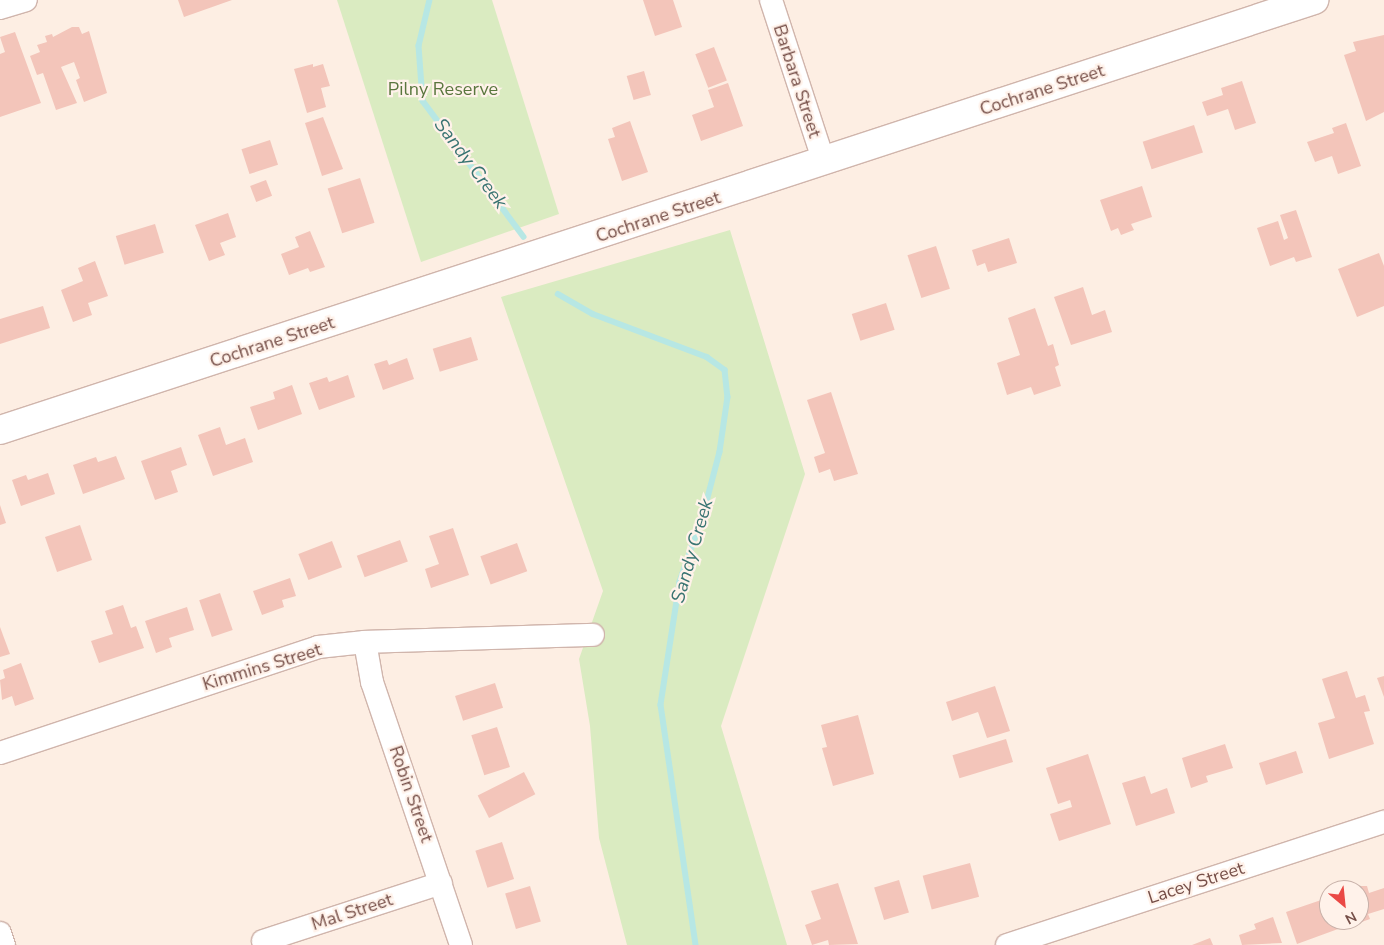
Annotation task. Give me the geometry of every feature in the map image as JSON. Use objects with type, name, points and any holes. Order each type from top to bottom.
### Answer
[{"type":"street","points":[[0,8],[26,0]]},
{"type":"street","name":"Barbara Street","points":[[771,0],[824,162]]},
{"type":"street","name":"Cochrane Street","points":[[0,430],[572,245],[1314,0]]},
{"type":"street","name":"Kimmins Street","points":[[0,753],[318,647],[365,642],[593,635]]},
{"type":"street","name":"Robin Street","points":[[365,642],[372,682],[461,945]]},
{"type":"street","name":"Lacey Street","points":[[1007,945],[1384,822]]},
{"type":"street","name":"Mal Street","points":[[263,941],[441,883]]},
{"type":"street","points":[[0,933],[4,945]]},
{"type":"green space","name":"Pilny Reserve","points":[[337,0],[492,0],[559,214],[421,262]]},
{"type":"green space","points":[[730,230],[805,474],[721,726],[787,945],[627,945],[599,838],[590,726],[579,659],[603,591],[501,297]]},
{"type":"building","points":[[178,0],[232,0],[184,17]]},
{"type":"building","points":[[643,0],[673,0],[682,27],[655,36]]},
{"type":"building","points":[[72,27],[79,27],[82,34],[89,31],[107,93],[84,102],[76,80],[80,78],[74,62],[61,67],[77,103],[56,110],[43,73],[37,75],[30,56],[40,52],[37,45],[47,42],[45,36],[52,34],[53,37]]},
{"type":"building","points":[[15,32],[41,103],[0,117],[0,54],[5,52],[0,37]]},
{"type":"building","points":[[1384,35],[1384,112],[1366,121],[1344,55],[1356,51],[1353,42]]},
{"type":"building","points":[[714,47],[727,81],[708,88],[695,54]]},
{"type":"building","points":[[313,64],[313,67],[323,64],[330,86],[321,88],[326,107],[307,113],[294,69]]},
{"type":"building","points":[[644,71],[651,95],[634,100],[627,76]]},
{"type":"building","points":[[1242,81],[1256,123],[1235,130],[1228,109],[1207,116],[1202,102],[1223,95],[1221,88]]},
{"type":"building","points":[[728,83],[743,126],[701,141],[692,115],[714,107],[708,90]]},
{"type":"building","points":[[323,117],[343,169],[322,176],[305,123]]},
{"type":"building","points":[[630,121],[648,172],[622,181],[608,139],[615,137],[612,128]]},
{"type":"building","points":[[1346,123],[1361,166],[1338,174],[1332,156],[1315,162],[1307,142],[1334,133],[1332,128]]},
{"type":"building","points":[[1194,125],[1203,153],[1152,169],[1143,142]]},
{"type":"building","points":[[270,140],[278,165],[250,174],[241,149]]},
{"type":"building","points":[[360,178],[375,223],[342,233],[328,189]]},
{"type":"building","points":[[266,180],[272,196],[256,202],[250,186]]},
{"type":"building","points":[[1142,186],[1152,217],[1131,224],[1134,230],[1121,235],[1118,228],[1111,231],[1100,200]]},
{"type":"building","points":[[1296,210],[1312,257],[1296,262],[1294,257],[1270,266],[1257,228],[1278,221],[1284,240],[1288,238],[1280,215]]},
{"type":"building","points":[[228,213],[236,237],[220,243],[225,255],[209,261],[195,225]]},
{"type":"building","points":[[155,224],[164,253],[125,265],[116,236]]},
{"type":"building","points":[[310,231],[325,267],[310,272],[308,268],[289,275],[281,254],[299,247],[295,237]]},
{"type":"building","points":[[1009,238],[1017,263],[988,272],[985,263],[977,266],[972,250]]},
{"type":"building","points":[[936,246],[950,289],[921,298],[907,255]]},
{"type":"building","points":[[1379,253],[1384,266],[1384,306],[1357,317],[1338,269]]},
{"type":"building","points":[[95,261],[108,296],[88,303],[92,315],[73,322],[61,290],[83,281],[78,268]]},
{"type":"building","points":[[1083,287],[1092,315],[1105,310],[1112,332],[1071,345],[1054,297]]},
{"type":"building","points":[[886,303],[895,330],[860,341],[852,314]]},
{"type":"building","points":[[43,306],[50,328],[0,344],[0,319]]},
{"type":"building","points":[[1035,308],[1048,346],[1053,344],[1059,365],[1055,367],[1061,386],[1034,395],[1031,387],[1007,395],[997,363],[1020,355],[1008,318]]},
{"type":"building","points":[[471,337],[478,360],[440,372],[433,349]]},
{"type":"building","points":[[407,358],[414,379],[383,390],[374,364],[387,360],[389,365]]},
{"type":"building","points":[[348,375],[355,397],[319,410],[309,383],[327,377],[329,382]]},
{"type":"building","points":[[292,385],[302,414],[258,430],[250,407],[275,399],[273,392]]},
{"type":"building","points":[[831,392],[858,474],[834,481],[830,469],[819,473],[814,457],[825,453],[807,400]]},
{"type":"building","points":[[220,427],[226,445],[245,438],[253,462],[213,476],[198,435]]},
{"type":"building","points":[[181,447],[187,465],[171,471],[178,492],[155,500],[141,461]]},
{"type":"building","points":[[116,456],[125,479],[83,494],[73,465],[96,457],[98,462]]},
{"type":"building","points":[[48,473],[55,494],[21,506],[12,480],[26,475],[28,480]]},
{"type":"building","points":[[0,505],[6,523],[0,525]]},
{"type":"building","points":[[80,525],[92,560],[57,572],[45,537]]},
{"type":"building","points":[[453,528],[469,575],[431,588],[425,569],[439,564],[429,536]]},
{"type":"building","points":[[400,540],[408,562],[365,577],[357,556]]},
{"type":"building","points":[[332,541],[342,567],[308,580],[298,554]]},
{"type":"building","points":[[517,543],[527,571],[491,585],[480,556]]},
{"type":"building","points":[[290,578],[296,596],[282,600],[284,607],[262,615],[253,591]]},
{"type":"building","points":[[220,593],[233,630],[212,637],[199,600]]},
{"type":"building","points":[[123,605],[131,628],[136,626],[144,648],[99,663],[91,641],[113,634],[105,611]]},
{"type":"building","points":[[187,607],[194,630],[169,638],[172,647],[156,653],[145,621]]},
{"type":"building","points":[[0,627],[10,654],[0,657]]},
{"type":"building","points":[[21,663],[34,699],[15,706],[12,696],[2,700],[0,680],[5,678],[3,670]]},
{"type":"building","points":[[1347,671],[1356,698],[1365,695],[1370,711],[1364,712],[1374,744],[1329,759],[1318,723],[1335,718],[1322,679]]},
{"type":"building","points":[[1384,676],[1384,697],[1377,678]]},
{"type":"building","points":[[495,683],[503,708],[463,721],[455,696]]},
{"type":"building","points":[[995,686],[1010,731],[987,738],[978,712],[952,721],[946,702]]},
{"type":"building","points":[[858,715],[874,774],[833,786],[822,748],[827,747],[821,725]]},
{"type":"building","points":[[497,727],[510,767],[484,775],[471,735]]},
{"type":"building","points":[[1006,739],[1013,762],[959,778],[952,755]]},
{"type":"building","points":[[1225,744],[1233,768],[1206,776],[1208,782],[1191,788],[1182,758]]},
{"type":"building","points":[[1296,751],[1303,773],[1266,785],[1259,763]]},
{"type":"building","points":[[1088,754],[1111,824],[1059,841],[1050,814],[1072,807],[1070,800],[1058,804],[1046,768]]},
{"type":"building","points":[[524,772],[535,794],[489,818],[478,796]]},
{"type":"building","points":[[1145,776],[1151,794],[1167,788],[1175,813],[1136,826],[1122,783]]},
{"type":"building","points":[[502,842],[514,879],[487,888],[475,851]]},
{"type":"building","points":[[970,863],[979,897],[932,909],[923,876]]},
{"type":"building","points":[[899,880],[909,913],[884,920],[874,888]]},
{"type":"building","points":[[838,883],[858,944],[829,945],[828,940],[812,945],[805,925],[821,919],[811,891]]},
{"type":"building","points":[[530,886],[541,921],[516,929],[505,894]]},
{"type":"building","points":[[1384,888],[1384,909],[1369,914],[1369,893]]},
{"type":"building","points":[[1319,901],[1319,930],[1335,930],[1297,944],[1286,912]]},
{"type":"building","points":[[1273,917],[1282,943],[1242,945],[1239,935],[1256,929],[1254,924]]},
{"type":"building","points":[[1210,938],[1213,945],[1192,945]]},
{"type":"waterway","name":"Sandy Creek","points":[[430,0],[419,46],[423,101],[524,237]]},
{"type":"waterway","name":"Sandy Creek","points":[[558,294],[593,314],[707,357],[725,370],[728,397],[720,452],[704,513],[680,582],[661,705],[696,945]]}]
